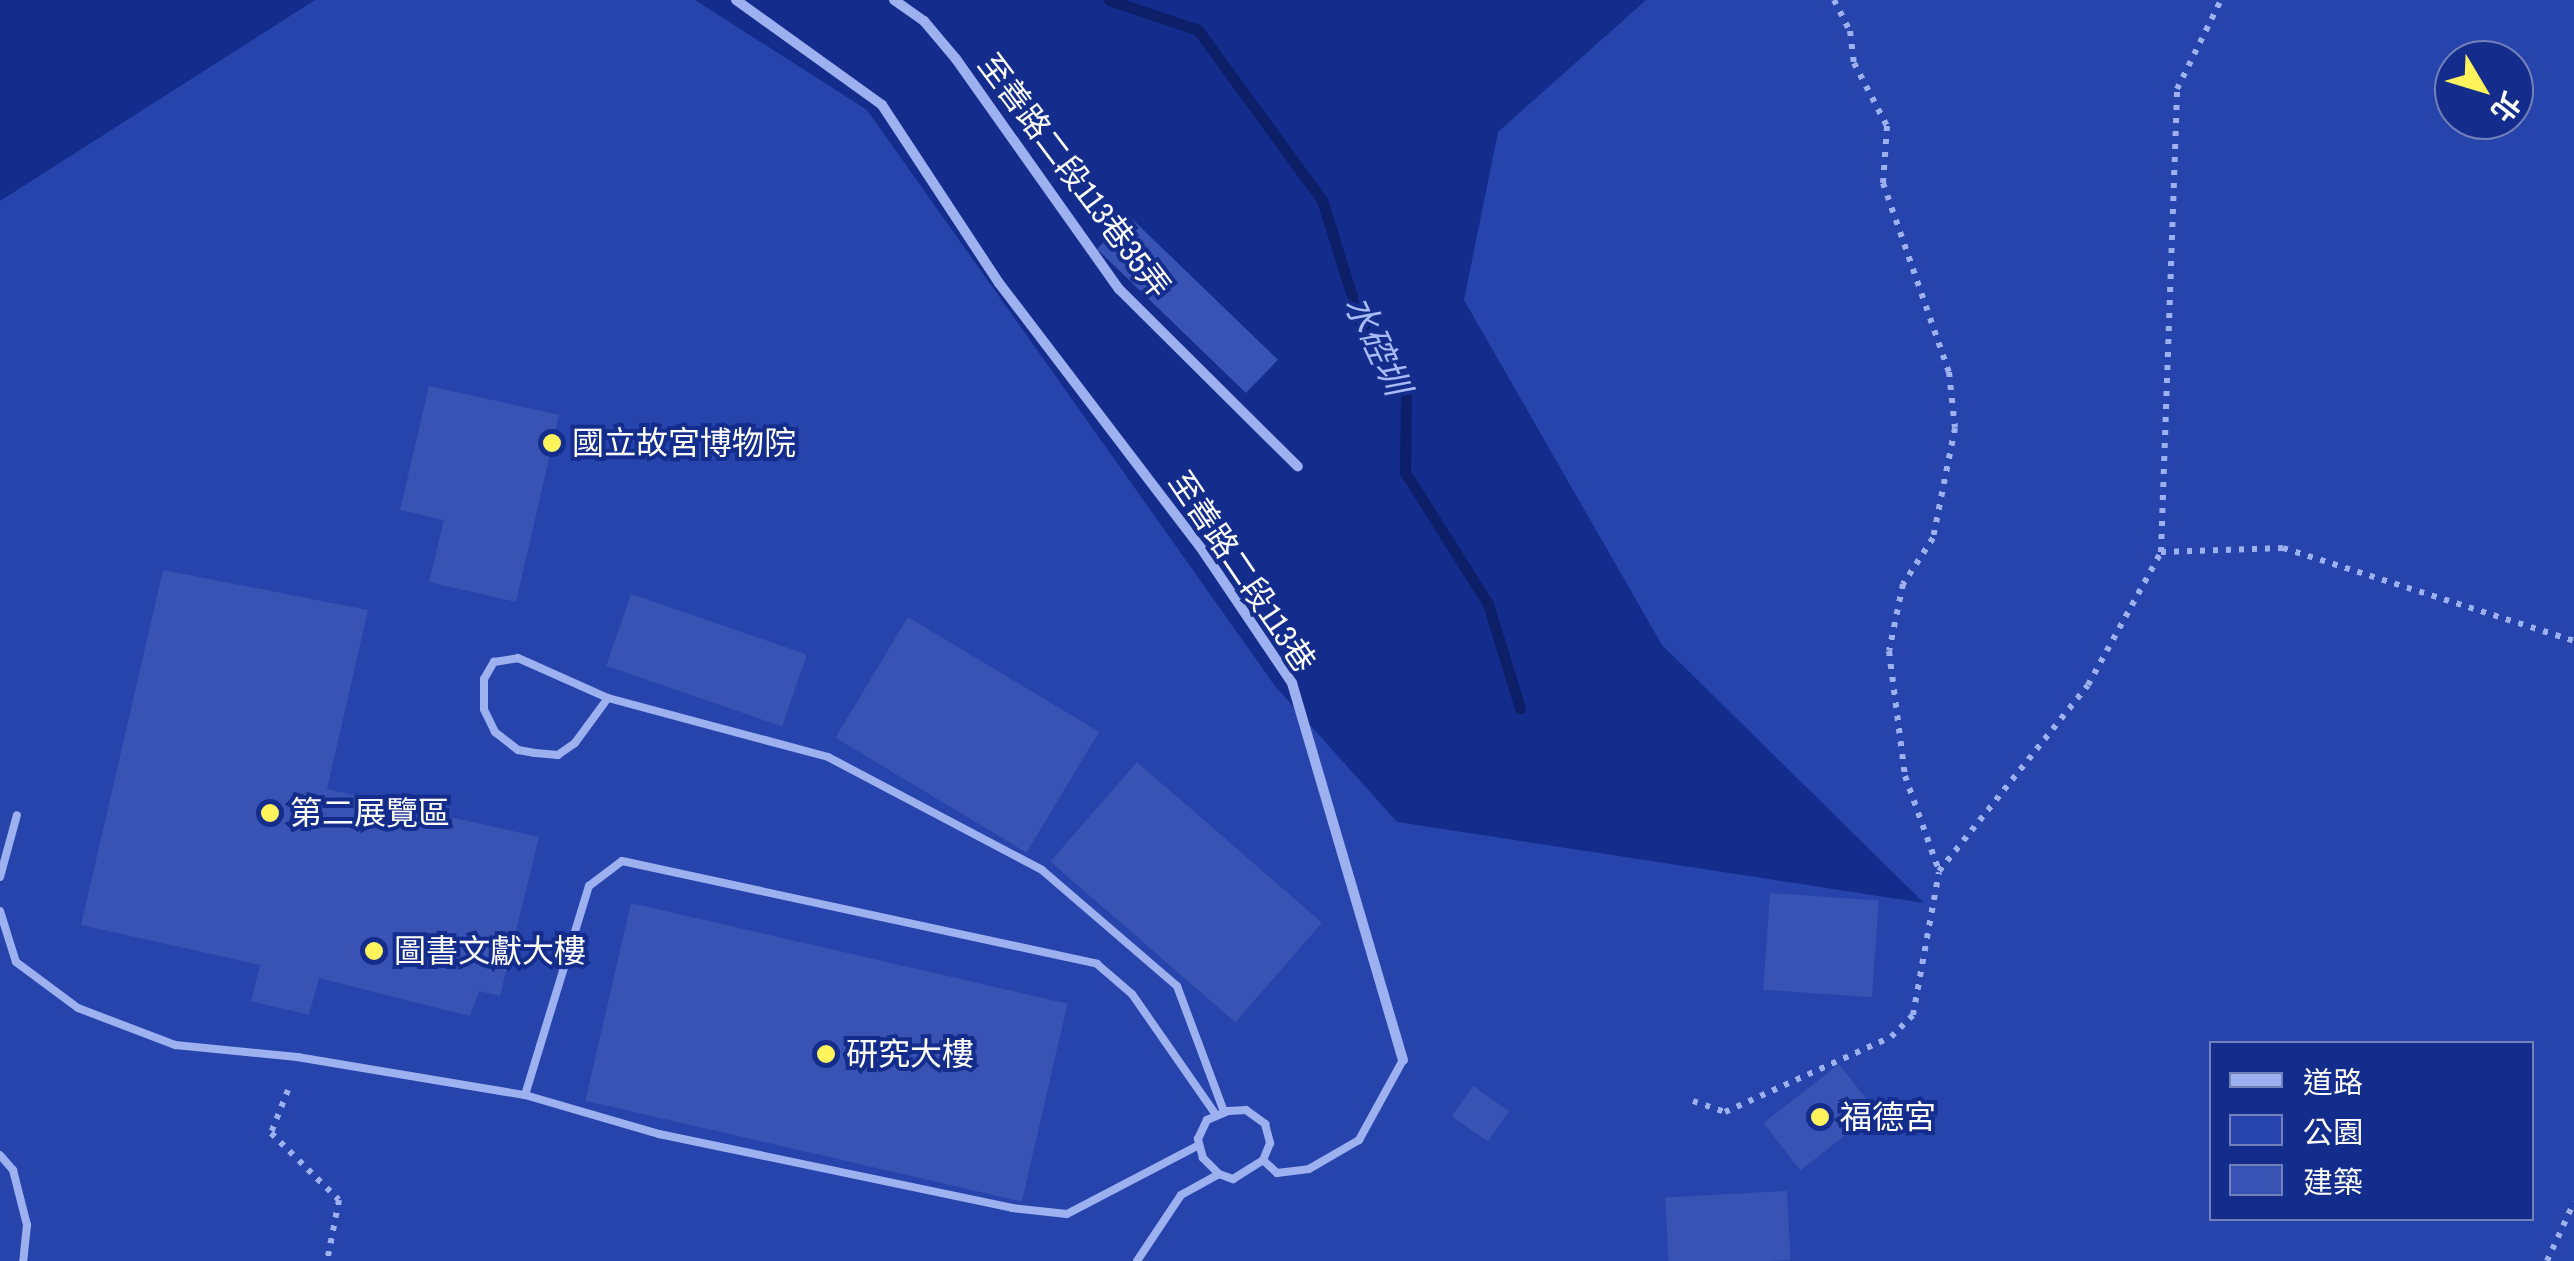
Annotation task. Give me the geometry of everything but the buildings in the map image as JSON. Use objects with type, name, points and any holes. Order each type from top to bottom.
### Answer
[{"type":"street","name":"至善路二段113巷","points":[[736,0],[882,106],[999,283],[1204,551],[1292,683],[1403,1060]]},
{"type":"street","name":"至善路二段113巷35弄","points":[[894,0],[924,22],[956,59],[1118,289],[1298,467]]},
{"type":"lane","points":[[608,698],[575,744],[558,755],[535,753],[518,750],[495,732],[484,709],[484,679],[494,662],[518,658],[608,698],[828,757],[1042,870],[1177,986],[1220,1114]]},
{"type":"lane","points":[[0,877],[17,815]]},
{"type":"lane","points":[[525,1096],[589,886],[622,861],[1097,964],[1132,994],[1220,1114]]},
{"type":"lane","points":[[0,910],[16,962],[78,1008],[175,1045],[297,1057],[525,1096],[658,1134],[1012,1208],[1067,1214],[1199,1145]]},
{"type":"lane","name":"至善路二段113巷","points":[[1137,1261],[1182,1195],[1220,1174],[1233,1179],[1263,1160],[1277,1172],[1309,1169],[1359,1140],[1403,1060]]},
{"type":"lane","points":[[1220,1174],[1199,1145],[1200,1130],[1220,1114],[1246,1110],[1260,1118],[1270,1143],[1263,1160]]},
{"type":"lane","points":[[0,1154],[13,1170],[27,1225],[22,1261]]},
{"type":"path","points":[[1834,0],[1850,32],[1854,63],[1887,126],[1883,184],[1949,372],[1955,428],[1933,538],[1903,584],[1889,651],[1905,776],[1939,871]]},
{"type":"path","points":[[1693,1101],[1724,1112],[1891,1037],[1913,1015],[1939,871],[2088,685],[2160,552],[2176,89],[2221,0]]},
{"type":"path","points":[[2160,552],[2283,548],[2574,641]]},
{"type":"path","points":[[288,1090],[270,1132],[339,1200],[326,1261]]},
{"type":"path","points":[[2547,1261],[2574,1202]]},
{"type":"green space","name":"國立故宮博物院","points":[[315,0],[695,0],[867,110],[1275,686],[1397,822],[1924,903],[1662,645],[1464,300],[1498,132],[1646,0],[2574,0],[2574,1261],[0,1261],[0,201]]},
{"type":"waterway","name":"水硿圳","points":[[1109,0],[1198,30],[1322,200],[1360,322],[1406,389],[1405,472],[1488,604],[1520,708]]},
{"type":"place","name":"國立故宮博物院","points":[[552,443]]},
{"type":"place","name":"第二展覽區","points":[[270,813]]},
{"type":"place","name":"圖書文獻大樓","points":[[374,951]]},
{"type":"place","name":"研究大樓","points":[[826,1054]]},
{"type":"place","name":"福德宮","points":[[1820,1117]]}]
